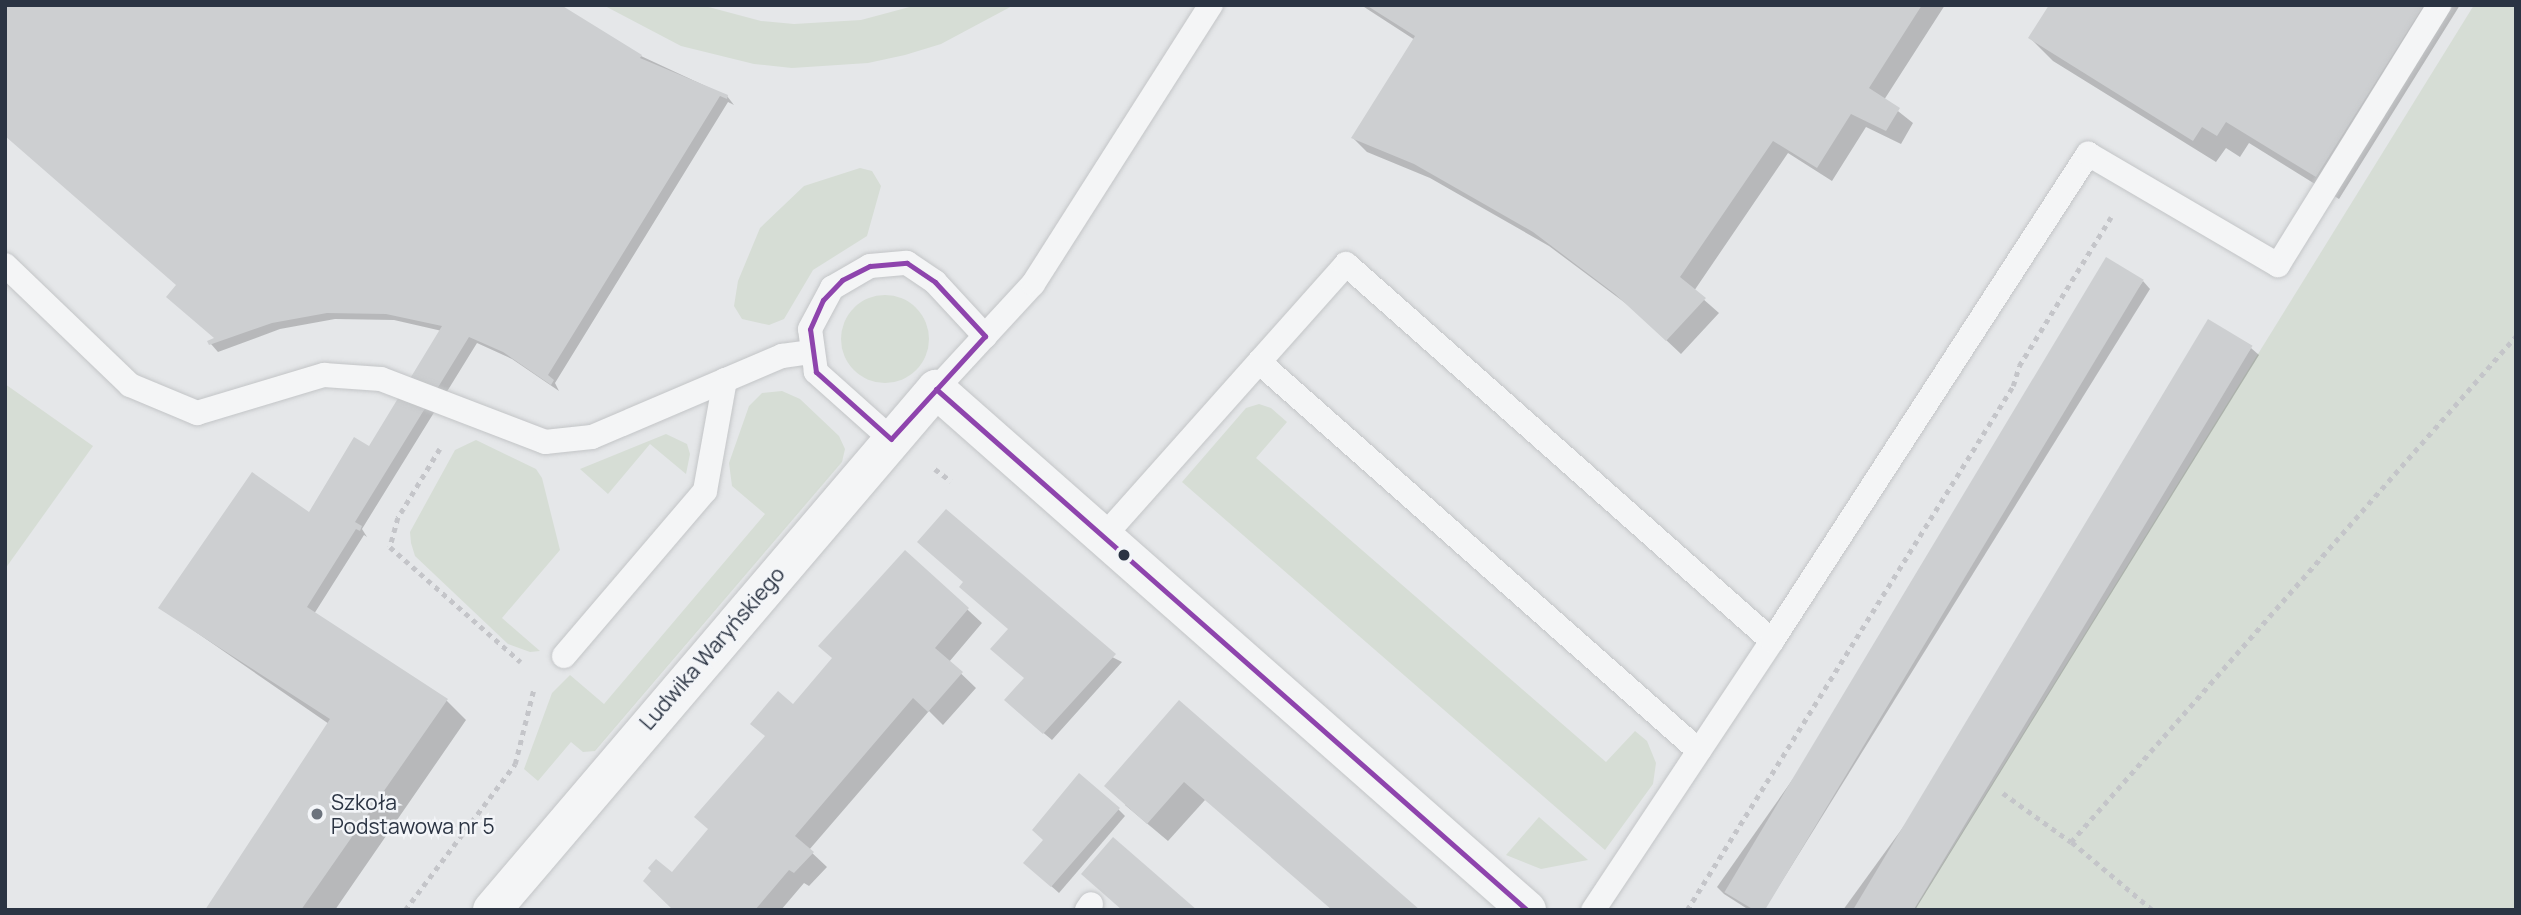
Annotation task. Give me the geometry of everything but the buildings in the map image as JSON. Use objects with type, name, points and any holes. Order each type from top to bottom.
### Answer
[{"type":"street","name":"Ludwika Waryńskiego","points":[[492,910],[936,389]]},
{"type":"street","points":[[936,389],[1527,910]]},
{"type":"lane","points":[[936,389],[1033,284],[1212,5]]},
{"type":"lane","points":[[1593,910],[1772,641],[2088,154],[2278,265],[2439,5]]},
{"type":"lane","points":[[891,439],[829,388],[816,372],[810,352],[810,330],[832,288],[870,266],[907,263],[935,282],[985,336]]},
{"type":"lane","points":[[1104,536],[1346,264],[1772,641]]},
{"type":"lane","points":[[5,265],[131,384],[197,413],[324,375],[381,379],[545,442],[592,437],[782,356],[810,352]]},
{"type":"lane","points":[[1259,362],[1699,751]]},
{"type":"lane","points":[[564,656],[705,491],[725,380]]},
{"type":"path","points":[[1687,910],[2013,386],[2019,366],[2133,180]]},
{"type":"path","points":[[2071,842],[2516,335]]},
{"type":"path","points":[[464,409],[398,518],[390,547],[527,667]]},
{"type":"path","points":[[405,910],[515,764],[537,676]]},
{"type":"path","points":[[2003,793],[2071,842],[2152,910]]},
{"type":"shaded area","points":[[603,5],[701,5],[761,21],[794,24],[861,20],[917,5],[1014,5],[941,44],[905,55],[868,63],[792,68],[754,64],[681,46]]},
{"type":"shaded area","points":[[2474,5],[2516,5],[2516,910],[1914,910]]},
{"type":"shaded area","points":[[860,168],[872,171],[881,186],[867,236],[813,270],[784,319],[769,325],[742,319],[734,306],[738,281],[760,228],[804,186]]},
{"type":"shaded area","points":[[885,295],[902,298],[916,308],[926,322],[929,339],[926,356],[916,370],[902,380],[885,383],[868,380],[854,370],[844,356],[841,339],[844,322],[854,308],[868,298]]},
{"type":"shaded area","points":[[5,384],[93,446],[5,569]]},
{"type":"shaded area","points":[[782,391],[800,399],[839,436],[845,449],[842,462],[595,751],[583,752],[571,742],[538,781],[524,769],[552,693],[570,675],[604,704],[765,514],[732,486],[729,463],[749,406],[762,393]]},
{"type":"shaded area","points":[[1259,404],[1271,408],[1287,422],[1256,458],[1606,762],[1635,731],[1647,741],[1656,763],[1653,784],[1605,850],[1182,482],[1246,408]]},
{"type":"shaded area","points":[[666,434],[687,444],[690,454],[686,474],[650,444],[608,494],[580,469]]},
{"type":"shaded area","points":[[476,440],[536,469],[542,478],[560,550],[502,618],[540,651],[530,652],[508,644],[415,556],[411,543],[410,532],[455,450]]},
{"type":"shaded area","points":[[1539,817],[1588,860],[1541,869],[1506,855]]},
{"type":"transit line","points":[[907,263],[935,282],[985,336],[891,439],[816,372],[810,329],[823,300],[842,280],[870,266],[907,263]]},
{"type":"transit line","points":[[936,389],[1527,910]]},
{"type":"place","name":"Szkoła Podstawowa nr 5","points":[[317,814]]}]
